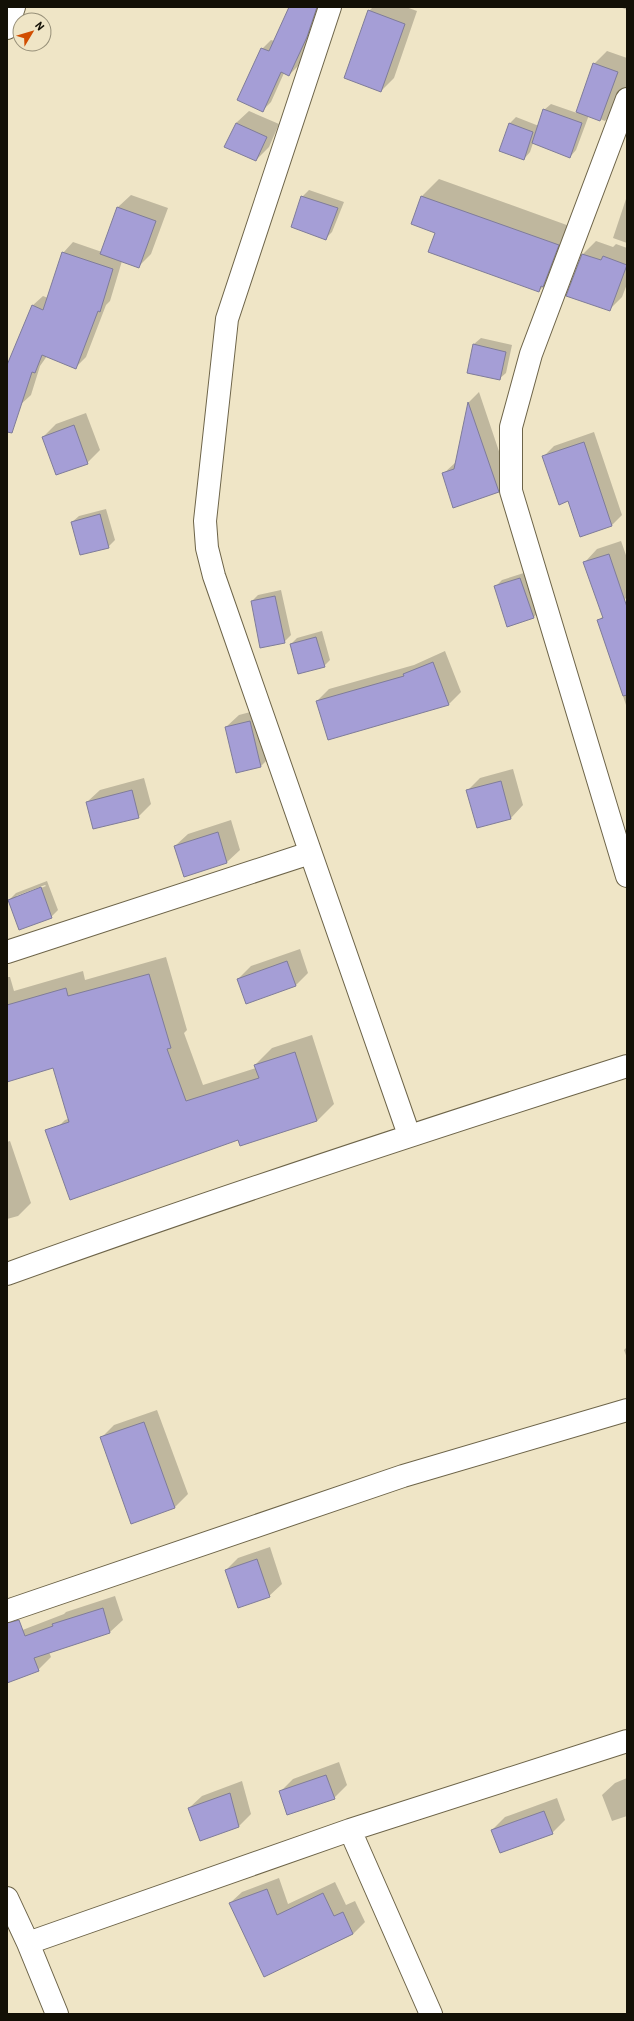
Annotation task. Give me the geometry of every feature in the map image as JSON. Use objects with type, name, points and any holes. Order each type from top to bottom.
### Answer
[{"type":"street","points":[[7,28],[14,7]]},
{"type":"street","points":[[330,7],[227,318],[205,521],[207,548],[214,576],[408,1135]]},
{"type":"street","points":[[627,99],[531,354],[511,427],[511,491],[627,876]]},
{"type":"street","points":[[7,952],[310,853]]},
{"type":"street","points":[[7,1274],[186,1210],[408,1135],[627,1066]]},
{"type":"street","points":[[7,1611],[403,1476],[627,1410]]},
{"type":"street","points":[[28,1943],[350,1830],[627,1741]]},
{"type":"street","points":[[350,1830],[431,2014]]},
{"type":"street","points":[[7,1898],[28,1943],[57,2014]]},
{"type":"building","points":[[289,7],[317,7],[307,37],[289,76],[281,72],[263,112],[237,100],[261,48],[269,51]]},
{"type":"building","points":[[368,10],[405,24],[381,92],[344,78]]},
{"type":"building","points":[[593,63],[618,72],[600,121],[576,112]]},
{"type":"building","points":[[543,109],[582,123],[570,158],[532,143]]},
{"type":"building","points":[[236,123],[267,137],[256,161],[224,147]]},
{"type":"building","points":[[509,123],[533,132],[524,160],[499,151]]},
{"type":"building","points":[[301,196],[338,208],[326,240],[291,227]]},
{"type":"building","points":[[421,196],[559,245],[543,287],[541,286],[539,292],[428,252],[435,233],[411,224]]},
{"type":"building","points":[[117,207],[156,221],[139,268],[100,254]]},
{"type":"building","points":[[62,252],[113,269],[100,312],[98,311],[76,369],[42,355],[35,373],[32,372],[12,433],[7,432],[7,365],[32,305],[43,310]]},
{"type":"building","points":[[582,254],[601,260],[603,256],[627,265],[610,311],[566,296]]},
{"type":"building","points":[[473,344],[506,352],[500,380],[467,373]]},
{"type":"building","points":[[468,402],[499,492],[453,508],[442,473],[454,469]]},
{"type":"building","points":[[74,425],[88,464],[56,475],[42,437]]},
{"type":"building","points":[[584,442],[612,526],[580,537],[568,501],[559,505],[542,456]]},
{"type":"building","points":[[100,514],[109,548],[80,555],[71,522]]},
{"type":"building","points":[[609,554],[627,607],[627,695],[623,696],[597,620],[603,618],[583,562]]},
{"type":"building","points":[[520,578],[534,618],[507,627],[494,586]]},
{"type":"building","points":[[275,596],[285,643],[260,648],[251,601]]},
{"type":"building","points":[[316,637],[325,667],[298,674],[290,644]]},
{"type":"building","points":[[433,662],[449,705],[328,740],[316,701],[404,676],[403,674]]},
{"type":"building","points":[[250,721],[261,767],[236,773],[225,727]]},
{"type":"building","points":[[501,781],[511,819],[477,828],[466,790]]},
{"type":"building","points":[[132,790],[139,818],[93,829],[86,802]]},
{"type":"building","points":[[218,832],[227,863],[184,877],[174,846]]},
{"type":"building","points":[[41,887],[52,918],[19,930],[8,900]]},
{"type":"building","points":[[287,961],[296,986],[246,1004],[237,979]]},
{"type":"building","points":[[149,974],[171,1048],[167,1049],[186,1101],[259,1078],[254,1065],[295,1052],[317,1121],[240,1146],[238,1140],[70,1200],[45,1130],[69,1122],[53,1068],[7,1082],[7,1005],[66,988],[68,996]]},
{"type":"building","points":[[144,1422],[175,1508],[131,1524],[100,1437]]},
{"type":"building","points":[[257,1559],[270,1597],[238,1608],[225,1570]]},
{"type":"building","points":[[103,1608],[110,1633],[34,1658],[39,1671],[7,1683],[7,1623],[19,1620],[25,1636],[53,1626],[52,1624]]},
{"type":"building","points":[[326,1775],[335,1799],[287,1815],[279,1791]]},
{"type":"building","points":[[230,1793],[239,1827],[200,1841],[188,1808]]},
{"type":"building","points":[[544,1811],[553,1834],[500,1853],[491,1830]]},
{"type":"building","points":[[267,1889],[277,1915],[323,1893],[334,1916],[343,1912],[353,1934],[264,1977],[229,1903]]}]
